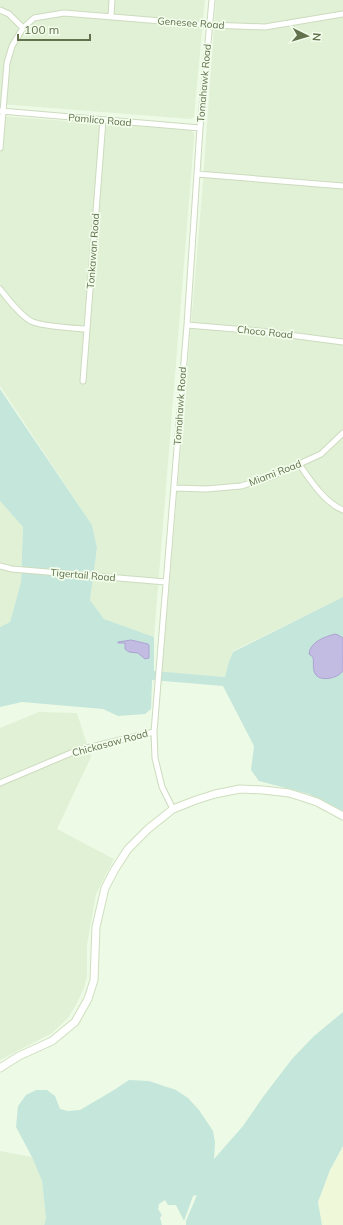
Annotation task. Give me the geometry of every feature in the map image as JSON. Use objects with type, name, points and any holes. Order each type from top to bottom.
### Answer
[{"type":"street","points":[[111,16],[112,0]]},
{"type":"street","name":"Tomahawk Road","points":[[173,809],[162,786],[155,758],[154,732],[187,325],[200,128],[212,0]]},
{"type":"street","points":[[0,10],[9,14],[23,28],[12,46],[7,63],[0,148]]},
{"type":"street","name":"Genesee Road","points":[[23,28],[34,18],[64,12],[210,25],[265,27],[343,14]]},
{"type":"street","name":"Pamlico Road","points":[[2,111],[200,128]]},
{"type":"street","name":"Tonkawan Road","points":[[83,381],[102,120]]},
{"type":"street","points":[[198,174],[343,186]]},
{"type":"street","points":[[0,289],[18,311],[33,322],[54,326],[87,329]]},
{"type":"street","name":"Choco Road","points":[[187,325],[259,331],[343,342]]},
{"type":"street","name":"Miami Road","points":[[174,488],[206,489],[241,486],[273,476],[321,454],[343,433]]},
{"type":"street","points":[[299,464],[314,486],[336,507],[343,510]]},
{"type":"street","name":"Tigertail Road","points":[[0,566],[12,569],[166,582]]},
{"type":"street","name":"Chickasaw Road","points":[[0,783],[78,750],[154,732]]},
{"type":"street","points":[[0,1068],[19,1056],[52,1041],[75,1022],[88,999],[94,980],[96,927],[105,888],[128,849],[148,828],[173,809],[215,794],[240,789],[289,793],[317,802],[343,816]]},
{"type":"shaded area","points":[[0,0],[205,0],[194,117],[191,119],[0,104]]},
{"type":"shaded area","points":[[216,0],[343,0],[343,597],[233,651],[225,677],[162,672],[202,194]]},
{"type":"shaded area","points":[[0,116],[190,130],[194,133],[154,637],[104,619],[90,600],[97,548],[92,525],[0,386]]},
{"type":"shaded area","points":[[0,389],[92,525],[97,548],[90,600],[104,619],[154,637],[154,671],[225,677],[233,652],[343,597],[343,812],[309,794],[259,781],[251,770],[254,746],[223,686],[152,680],[151,709],[145,714],[118,716],[103,709],[22,702],[0,707],[0,627],[10,622],[21,582],[23,527],[0,501]]},
{"type":"shaded area","points":[[0,501],[23,527],[21,582],[10,622],[0,627]]},
{"type":"shaded area","points":[[335,634],[343,638],[343,670],[334,677],[326,679],[318,677],[314,669],[313,657],[309,654],[310,650],[318,641]]},
{"type":"shaded area","points":[[131,640],[149,645],[149,658],[145,659],[138,653],[129,652],[125,649],[125,643],[118,643]]},
{"type":"shaded area","points":[[39,712],[77,713],[91,757],[57,829],[114,859],[96,894],[87,945],[87,976],[84,988],[76,1005],[68,1018],[52,1033],[0,1060],[0,728]]},
{"type":"shaded area","points":[[343,1012],[343,1146],[330,1170],[318,1202],[322,1225],[186,1225],[186,1221],[197,1195],[193,1196],[184,1221],[176,1205],[168,1205],[165,1200],[159,1204],[158,1209],[162,1215],[160,1218],[162,1225],[44,1225],[46,1219],[42,1181],[32,1157],[16,1127],[18,1106],[26,1095],[36,1090],[47,1090],[55,1096],[60,1109],[68,1111],[80,1110],[129,1080],[149,1081],[176,1090],[188,1098],[199,1110],[213,1131],[215,1142],[214,1159],[243,1126],[292,1059],[314,1036]]},
{"type":"shaded area","points":[[343,1147],[343,1225],[322,1225],[318,1202],[330,1171]]},
{"type":"shaded area","points":[[0,1151],[32,1157],[42,1181],[46,1220],[44,1225],[0,1225]]}]
